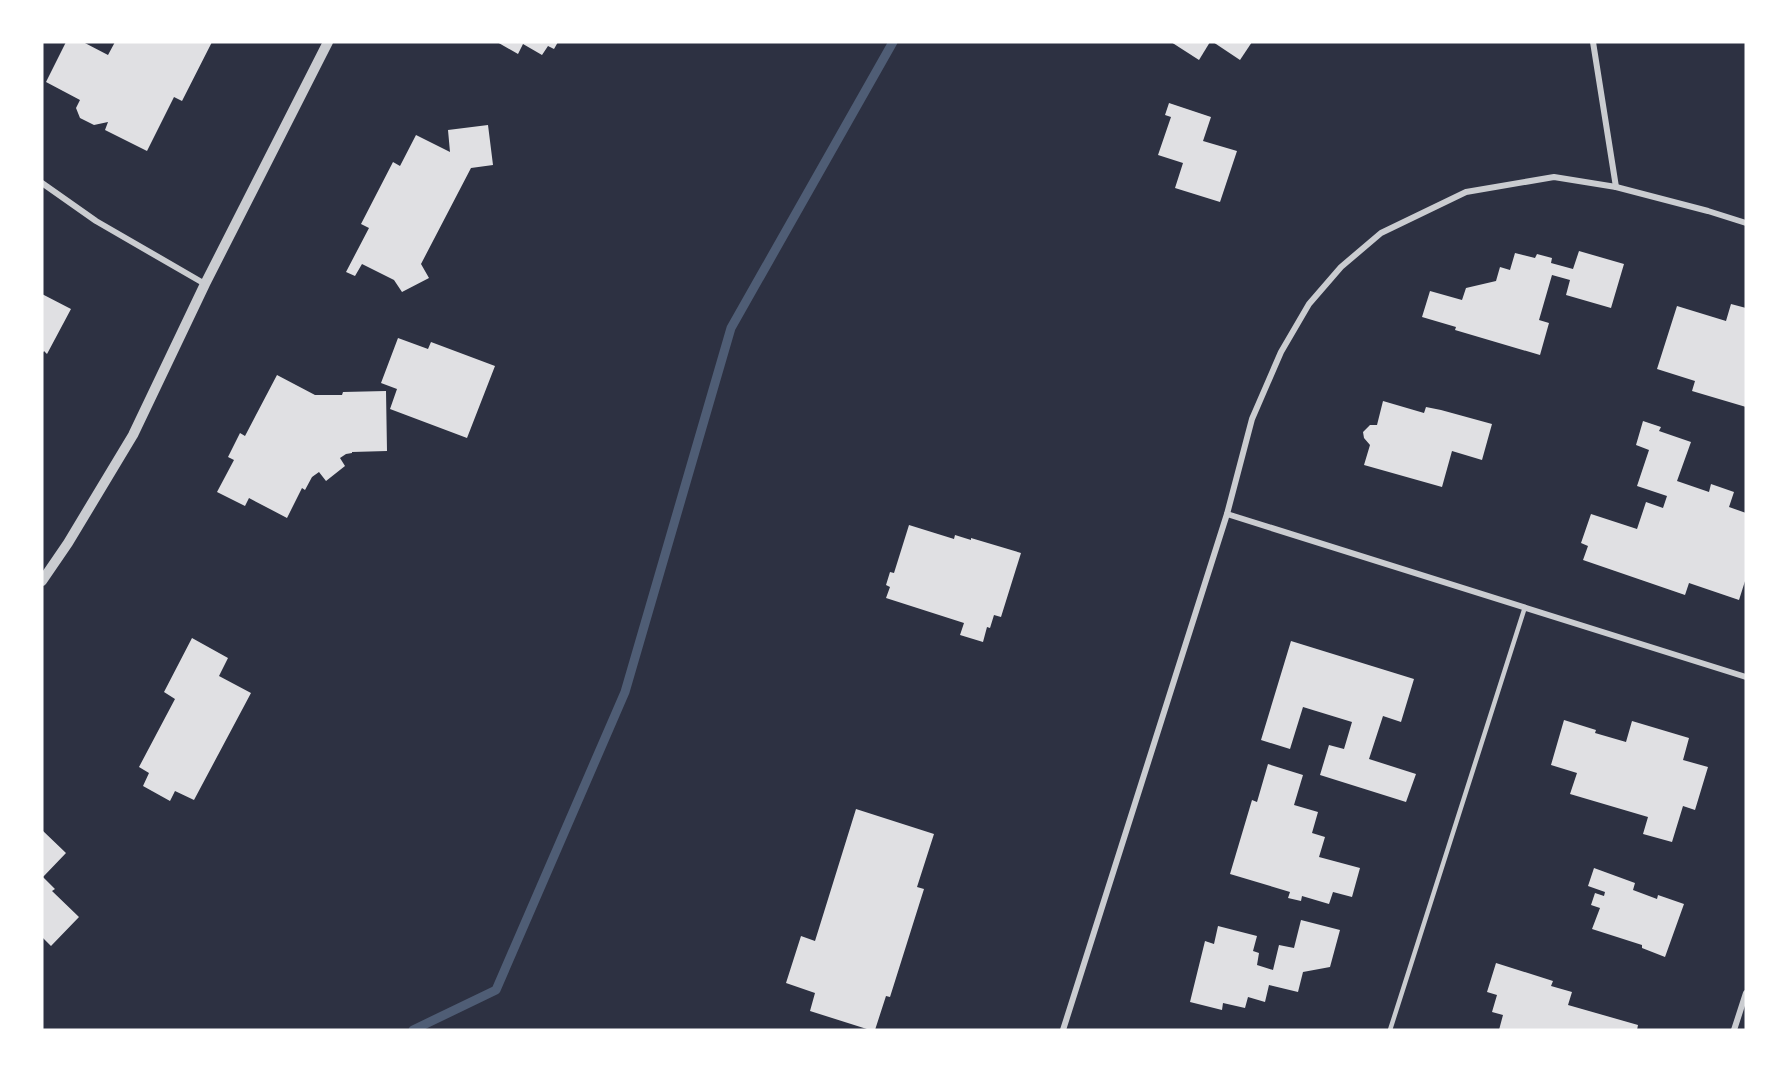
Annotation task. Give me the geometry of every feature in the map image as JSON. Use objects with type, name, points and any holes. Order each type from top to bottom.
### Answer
[{"type":"street","points":[[42,581],[68,543],[133,435],[205,284],[328,42]]},
{"type":"street","points":[[1593,42],[1616,187]]},
{"type":"street","points":[[1063,1030],[1227,514],[1252,419],[1281,352],[1309,304],[1341,267],[1381,234],[1466,192],[1554,177],[1616,187],[1708,211],[1746,224]]},
{"type":"street","points":[[42,183],[96,221],[205,284]]},
{"type":"street","points":[[1227,514],[1746,677]]},
{"type":"street","points":[[1734,1030],[1746,993]]},
{"type":"lane","points":[[1390,1030],[1525,607]]},
{"type":"building","points":[[66,42],[83,42],[108,55],[115,42],[212,42],[182,101],[174,97],[147,151],[105,130],[108,122],[94,125],[80,118],[76,108],[80,100],[46,82]]},
{"type":"building","points":[[497,42],[558,42],[554,49],[548,46],[542,55],[523,44],[518,54]]},
{"type":"building","points":[[1171,42],[1210,42],[1199,60]]},
{"type":"building","points":[[1213,42],[1252,42],[1240,60]]},
{"type":"building","points":[[1169,103],[1211,117],[1203,141],[1237,151],[1220,202],[1175,188],[1183,163],[1158,155],[1171,117],[1165,115]]},
{"type":"building","points":[[488,125],[493,165],[471,168],[421,264],[429,278],[402,292],[394,280],[362,264],[355,276],[346,272],[369,228],[361,224],[393,162],[400,166],[416,135],[450,152],[448,130]]},
{"type":"building","points":[[1579,251],[1624,264],[1611,308],[1566,295],[1570,280],[1552,275],[1539,320],[1549,323],[1540,355],[1455,330],[1456,327],[1422,317],[1430,291],[1462,300],[1466,288],[1496,281],[1500,267],[1510,270],[1515,253],[1535,258],[1537,254],[1552,258],[1551,263],[1573,269]]},
{"type":"building","points":[[42,294],[71,309],[47,354],[44,351],[42,354]]},
{"type":"building","points":[[1731,304],[1746,308],[1746,407],[1692,391],[1695,381],[1657,369],[1677,306],[1726,321]]},
{"type":"building","points":[[398,338],[428,349],[431,342],[495,366],[467,438],[390,409],[397,389],[381,383]]},
{"type":"building","points":[[277,375],[315,395],[386,391],[387,451],[346,454],[340,458],[345,466],[326,481],[319,472],[312,477],[305,490],[302,488],[287,518],[249,498],[245,506],[217,492],[234,460],[228,457],[240,433],[245,436]]},
{"type":"building","points":[[1383,401],[1424,413],[1426,407],[1492,424],[1482,460],[1452,451],[1442,487],[1364,465],[1370,445],[1364,438],[1363,432],[1370,425],[1377,425]]},
{"type":"building","points":[[1643,421],[1661,427],[1659,431],[1691,442],[1677,481],[1709,492],[1711,484],[1734,492],[1729,507],[1746,513],[1746,578],[1739,600],[1689,583],[1685,595],[1583,560],[1588,546],[1581,543],[1591,514],[1637,529],[1646,502],[1663,508],[1667,496],[1637,486],[1649,450],[1636,445]]},
{"type":"building","points":[[909,525],[954,539],[955,535],[971,540],[971,538],[1021,553],[1001,617],[994,615],[990,628],[987,627],[983,642],[960,635],[964,623],[886,598],[890,587],[886,585],[890,572],[894,573]]},
{"type":"building","points":[[192,638],[228,658],[219,676],[251,693],[194,800],[175,791],[170,801],[143,786],[149,773],[139,767],[175,699],[164,692]]},
{"type":"building","points":[[1291,641],[1414,679],[1401,722],[1383,716],[1369,759],[1416,774],[1406,802],[1320,775],[1329,745],[1344,749],[1352,722],[1303,707],[1290,749],[1261,740]]},
{"type":"building","points":[[1564,720],[1596,730],[1595,733],[1626,742],[1632,721],[1689,738],[1683,760],[1708,767],[1695,810],[1683,806],[1672,842],[1643,834],[1648,817],[1570,794],[1577,773],[1551,765]]},
{"type":"building","points":[[1268,764],[1303,775],[1294,805],[1318,812],[1312,833],[1325,837],[1319,857],[1360,868],[1352,897],[1333,892],[1329,904],[1302,896],[1301,901],[1288,898],[1290,892],[1230,874],[1252,800],[1257,802]]},
{"type":"building","points":[[856,809],[934,834],[917,887],[924,889],[890,997],[886,996],[875,1030],[810,1011],[815,993],[786,983],[801,936],[815,941]]},
{"type":"building","points":[[42,830],[66,853],[43,877],[55,889],[52,891],[79,917],[51,946],[42,937]]},
{"type":"building","points":[[1594,868],[1635,883],[1633,890],[1657,899],[1658,895],[1684,904],[1665,957],[1642,948],[1642,945],[1592,929],[1600,908],[1591,905],[1595,893],[1604,896],[1605,892],[1588,886]]},
{"type":"building","points":[[1301,920],[1340,930],[1330,967],[1303,972],[1298,992],[1269,985],[1265,1002],[1248,997],[1245,1008],[1223,1003],[1222,1010],[1190,1002],[1205,941],[1214,944],[1218,926],[1257,936],[1253,951],[1259,953],[1257,965],[1273,970],[1279,945],[1294,948]]},
{"type":"building","points":[[1496,963],[1553,981],[1551,986],[1572,992],[1568,1005],[1638,1025],[1637,1030],[1499,1030],[1503,1015],[1492,1012],[1497,995],[1487,992]]},
{"type":"waterway","points":[[413,1030],[496,990],[625,692],[731,328],[893,42]]}]
